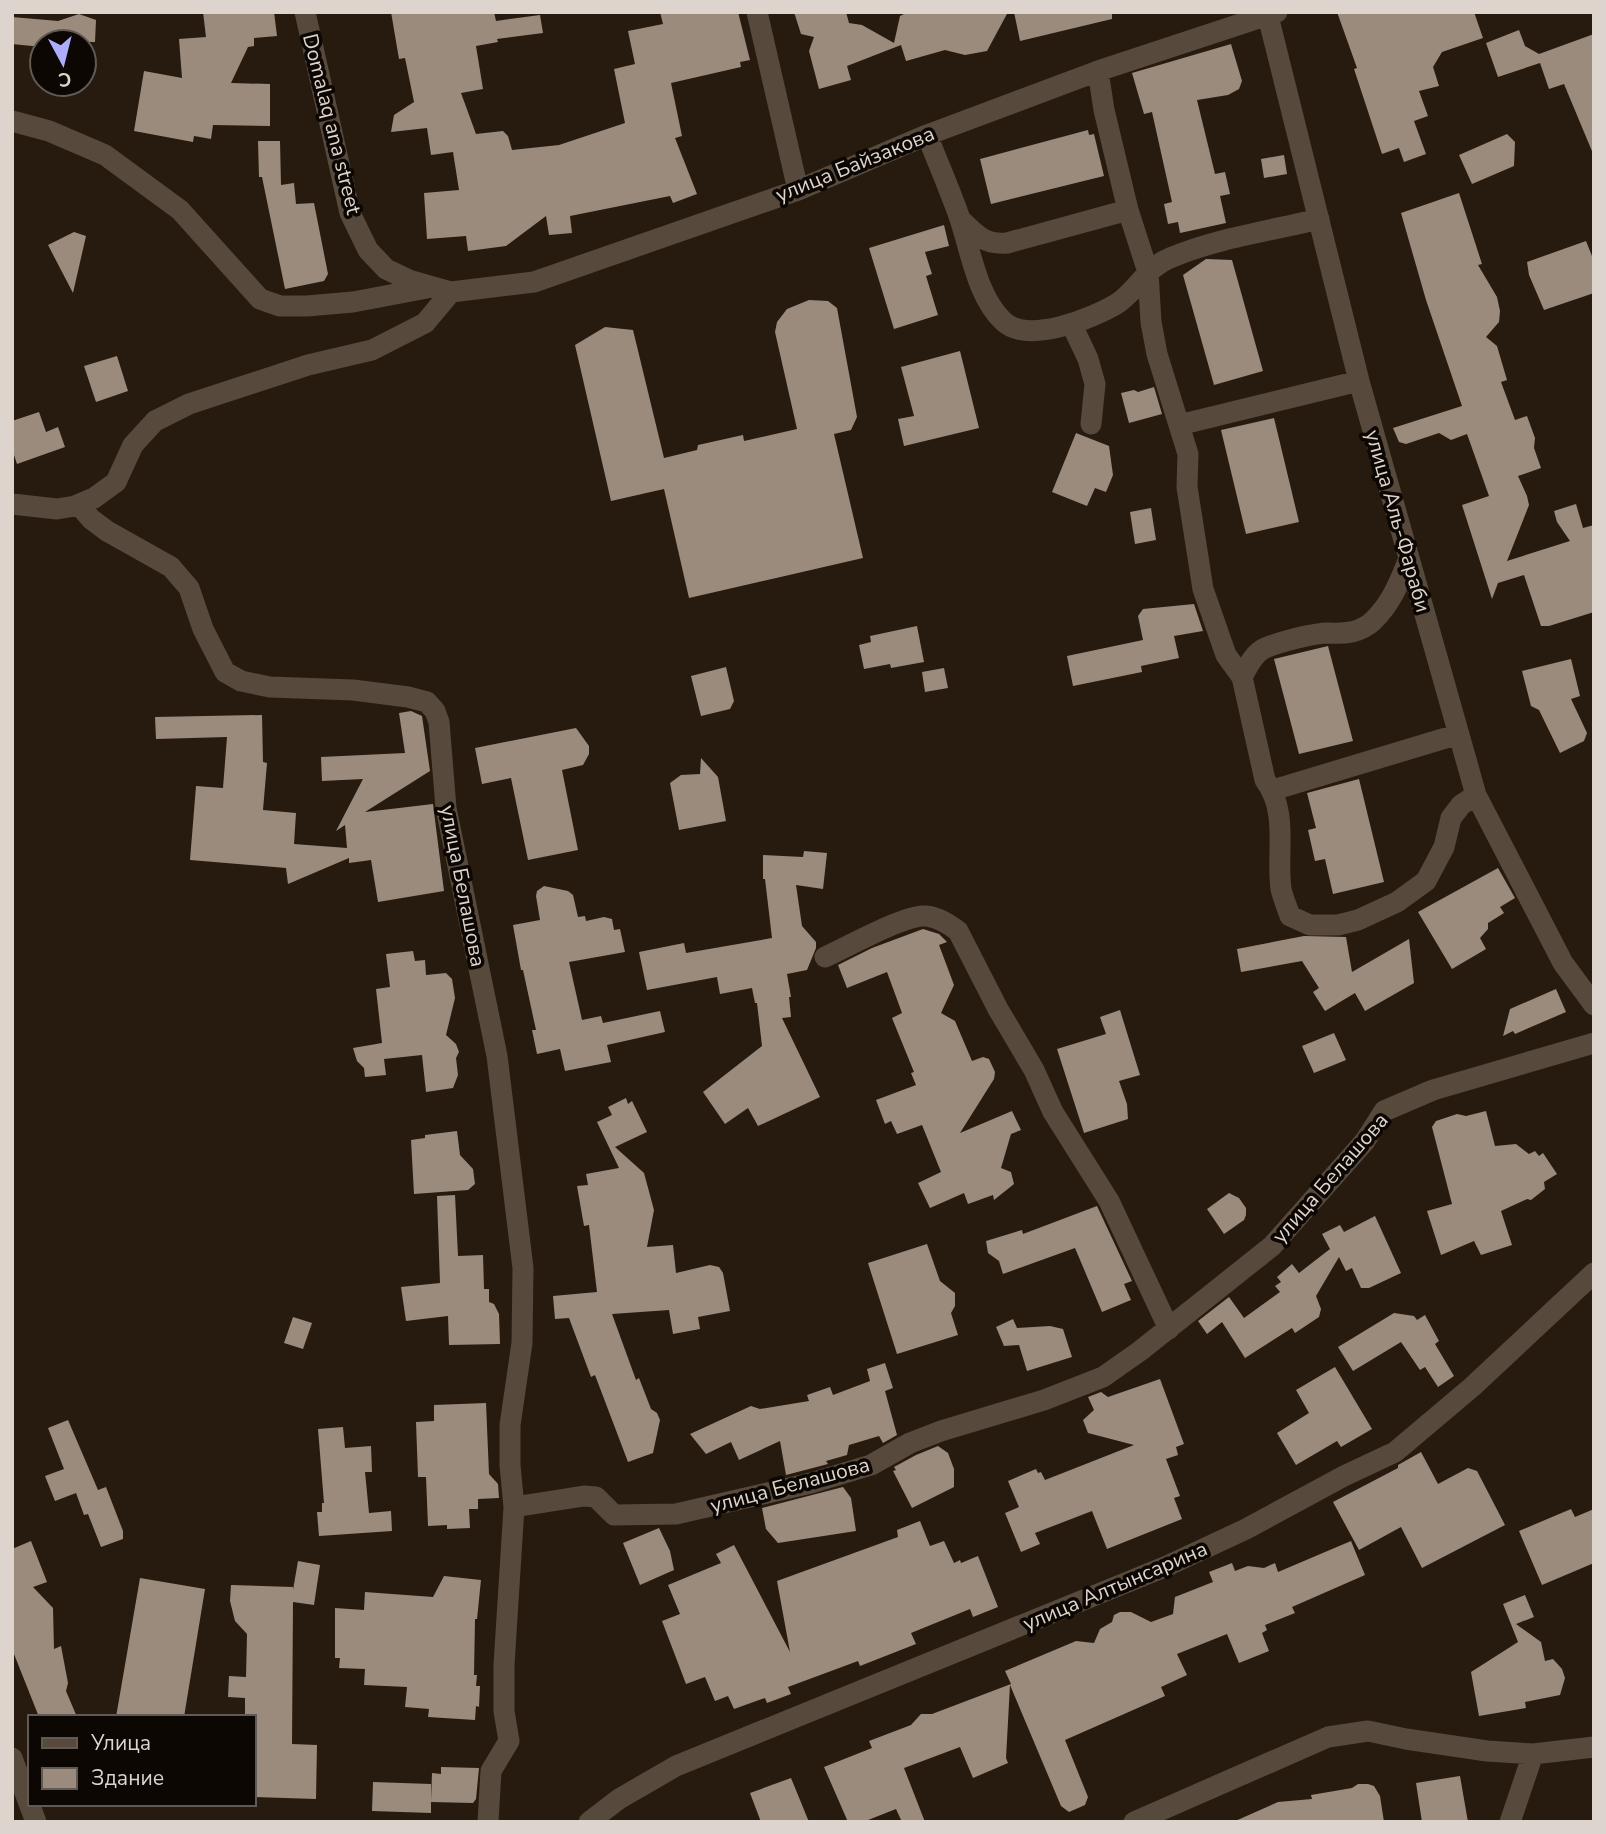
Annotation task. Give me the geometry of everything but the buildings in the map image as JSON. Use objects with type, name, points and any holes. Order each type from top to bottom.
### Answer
[{"type":"street","name":"Domalaq ana street","points":[[305,12],[350,213],[368,250],[386,269]]},
{"type":"street","points":[[757,12],[798,190]]},
{"type":"street","name":"улица Байзакова","points":[[386,269],[429,287],[451,292],[534,282],[798,190],[927,135],[1098,71],[1271,13]]},
{"type":"street","name":"улица Аль-Фараби","points":[[1271,13],[1359,381],[1476,795],[1563,963],[1594,1005]]},
{"type":"street","points":[[1098,71],[1104,110],[1128,210],[1148,272],[1151,322],[1157,354],[1188,454],[1187,487],[1203,589],[1226,655],[1242,677],[1265,780],[1273,790],[1280,823],[1281,888],[1290,916],[1310,925],[1323,927],[1348,923],[1397,902],[1426,881],[1444,847],[1451,818],[1461,805],[1476,795]]},
{"type":"street","name":"улица Байзакова","points":[[12,121],[50,131],[105,155],[180,210],[260,299],[280,306],[307,306],[353,302],[429,287]]},
{"type":"street","points":[[927,135],[960,218],[984,291],[1005,323],[1027,331],[1072,325],[1119,302],[1148,272],[1167,259],[1200,247],[1319,219]]},
{"type":"street","points":[[960,218],[979,238],[993,244],[1007,243],[1128,210]]},
{"type":"street","points":[[12,503],[57,509],[79,505],[94,498],[116,482],[133,445],[155,421],[189,404],[308,365],[372,350],[425,323],[451,292]]},
{"type":"street","points":[[1072,325],[1088,359],[1095,384],[1091,424]]},
{"type":"street","points":[[1179,425],[1359,381]]},
{"type":"street","name":"улица Белашова","points":[[79,505],[107,531],[171,567],[189,588],[203,629],[225,672],[241,681],[271,687],[353,690],[408,696],[427,702],[435,711],[439,722],[446,808],[497,1056],[523,1268],[522,1343],[510,1424],[514,1507],[504,1665],[509,1741],[491,1771],[488,1822]]},
{"type":"street","points":[[1242,677],[1250,662],[1264,648],[1327,633],[1342,635],[1372,622],[1393,597],[1408,561]]},
{"type":"street","points":[[1273,790],[1460,734]]},
{"type":"street","points":[[825,957],[924,915],[958,931],[998,1009],[1034,1070],[1053,1112],[1109,1201],[1168,1329]]},
{"type":"street","name":"улица Белашова","points":[[514,1507],[584,1496],[596,1497],[614,1515],[676,1514],[811,1483],[871,1465],[910,1443],[941,1431],[1031,1404],[1103,1377],[1272,1246],[1365,1141],[1384,1111],[1433,1090],[1594,1043]]},
{"type":"street","name":"улица Алтынсарина","points":[[589,1822],[619,1799],[676,1766],[1167,1566],[1246,1529],[1395,1452],[1472,1387],[1594,1273]]},
{"type":"street","points":[[1134,1822],[1328,1737],[1368,1731],[1487,1751],[1533,1754],[1594,1746]]},
{"type":"street","points":[[1510,1822],[1533,1754]]},
{"type":"street","points":[[12,1758],[28,1801]]}]
